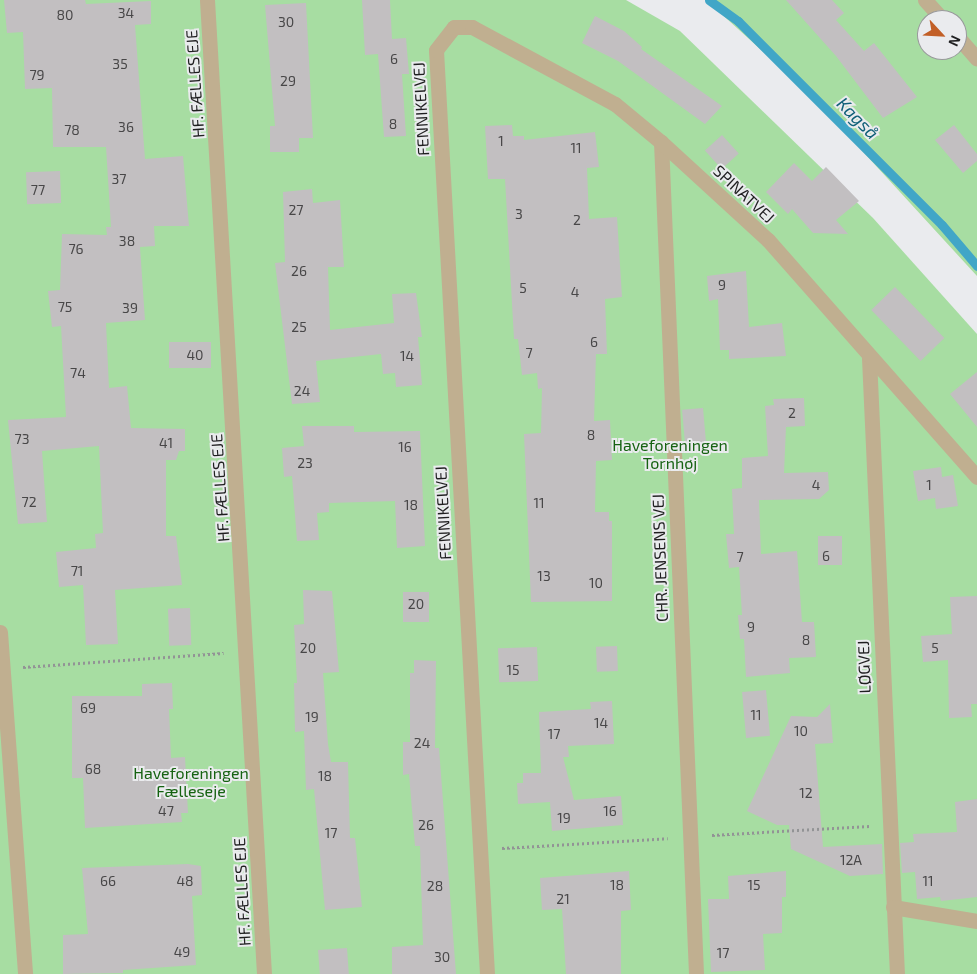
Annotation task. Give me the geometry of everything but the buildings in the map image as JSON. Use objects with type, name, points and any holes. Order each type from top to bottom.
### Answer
[{"type":"lane","name":"HF. FÆLLES EJE","points":[[207,0],[247,652],[264,974]]},
{"type":"lane","points":[[925,0],[934,10]]},
{"type":"lane","name":"SPINATVEJ","points":[[436,50],[454,27],[472,27],[615,104],[661,142],[768,240],[869,358],[977,477]]},
{"type":"lane","points":[[967,47],[977,58]]},
{"type":"lane","name":"FENNIKELVEJ","points":[[436,50],[487,974]]},
{"type":"lane","name":"CHR. JENSENS VEJ","points":[[661,142],[696,974]]},
{"type":"lane","name":"LØGVEJ","points":[[869,358],[897,974]]},
{"type":"lane","points":[[0,632],[25,974]]},
{"type":"lane","points":[[893,907],[977,921]]},
{"type":"path","points":[[2,668],[247,652]]},
{"type":"green space","name":"Haveforeningen Tornhøj","points":[[0,0],[626,0],[680,31],[873,218],[977,334],[977,974],[0,974]]},
{"type":"green space","points":[[706,0],[977,0],[977,276],[811,95]]},
{"type":"waterway","name":"Kagså","points":[[709,0],[738,21],[942,225],[977,266]]},
{"type":"park label","name":"Haveforeningen Fælleseje","points":[[191,782]]}]
